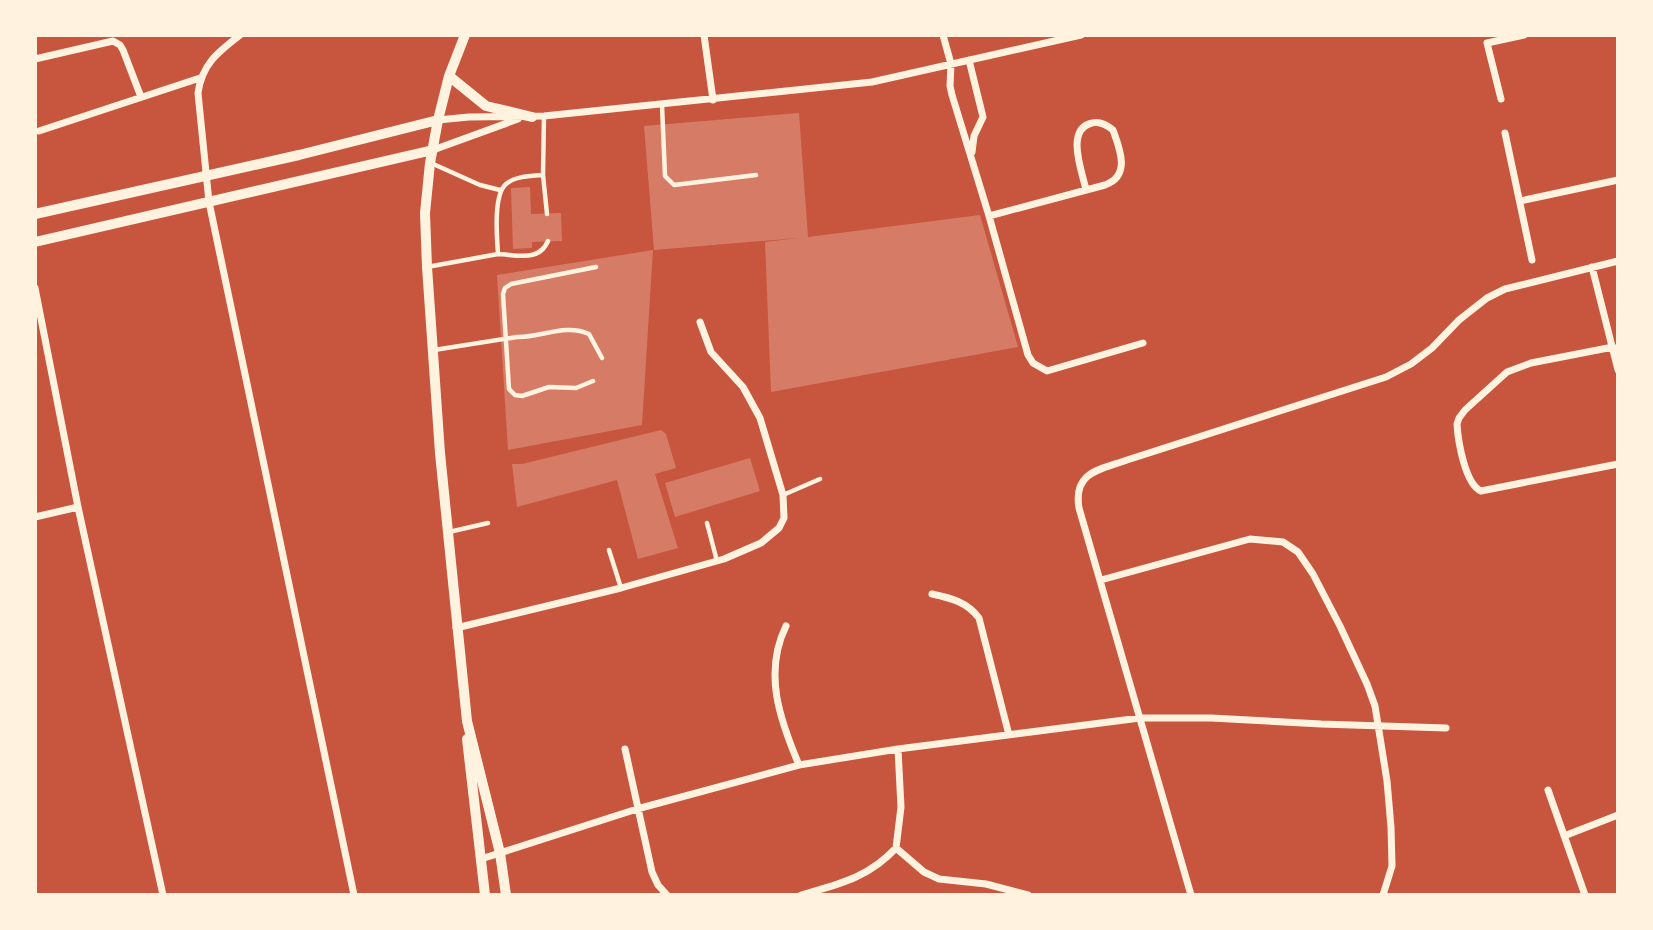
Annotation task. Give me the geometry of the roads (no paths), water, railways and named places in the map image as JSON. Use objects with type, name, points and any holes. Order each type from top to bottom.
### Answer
[{"type":"street","points":[[240,35],[207,63],[200,78],[198,93],[209,202],[354,895]]},
{"type":"street","points":[[465,35],[438,120],[425,213],[433,350],[456,628],[467,721],[473,806],[485,895]]},
{"type":"street","points":[[704,35],[713,100]]},
{"type":"street","points":[[943,35],[951,64],[951,90],[1028,355],[1033,363],[1047,371],[1143,343]]},
{"type":"street","points":[[35,215],[299,155],[438,120],[468,117],[544,117],[872,82],[1081,35]]},
{"type":"street","points":[[1501,99],[1486,39],[1524,35]]},
{"type":"street","points":[[35,59],[113,41],[124,50],[141,97]]},
{"type":"street","points":[[969,60],[983,117],[974,136],[971,156]]},
{"type":"street","points":[[450,76],[486,106],[527,118]]},
{"type":"street","points":[[39,131],[200,78]]},
{"type":"street","points":[[35,242],[433,150],[527,118]]},
{"type":"street","points":[[989,216],[1086,190],[1113,182],[1120,174],[1123,164],[1113,130],[1099,123],[1082,128],[1076,140],[1086,190]]},
{"type":"street","points":[[1505,133],[1532,260]]},
{"type":"street","points":[[1520,201],[1618,180]]},
{"type":"street","points":[[1191,895],[1079,508],[1079,486],[1090,473],[1386,377],[1432,348],[1459,320],[1487,298],[1504,289],[1618,261]]},
{"type":"street","points":[[1592,267],[1618,370]]},
{"type":"street","points":[[35,288],[78,506],[163,895]]},
{"type":"street","points":[[456,628],[717,561],[752,549],[771,536],[784,518],[783,495],[764,431],[743,387],[711,352],[700,322]]},
{"type":"street","points":[[1613,347],[1531,363],[1507,372],[1465,411],[1457,424],[1468,477],[1474,487],[1481,491],[1618,464]]},
{"type":"street","points":[[35,517],[78,506]]},
{"type":"street","points":[[1101,580],[1242,541],[1267,539],[1283,542],[1298,552],[1340,626],[1375,706],[1391,827],[1392,866],[1383,895]]},
{"type":"street","points":[[932,593],[961,602],[972,608],[979,618],[1009,735]]},
{"type":"street","points":[[786,626],[778,642],[774,687],[787,737],[799,765]]},
{"type":"street","points":[[481,859],[637,809],[799,765],[898,748],[1140,718],[1211,718],[1446,728]]},
{"type":"street","points":[[467,721],[500,853],[506,895]]},
{"type":"street","points":[[801,895],[872,871],[896,848],[901,807],[898,748]]},
{"type":"street","points":[[625,749],[652,872],[667,895]]},
{"type":"street","points":[[1548,790],[1585,895]]},
{"type":"street","points":[[1564,836],[1618,815]]},
{"type":"street","points":[[896,848],[924,872],[939,879],[986,884],[1028,895]]},
{"type":"lane","points":[[662,105],[665,176],[674,186],[756,175]]},
{"type":"lane","points":[[544,117],[543,175],[547,214]]},
{"type":"lane","points":[[430,163],[480,185],[500,190]]},
{"type":"lane","points":[[498,254],[496,234],[500,190],[507,182],[521,177],[543,175]]},
{"type":"lane","points":[[427,267],[498,254],[535,256],[544,251],[548,241]]},
{"type":"lane","points":[[593,381],[576,388],[556,385],[532,394],[515,395],[509,388],[503,294],[508,286],[596,267]]},
{"type":"lane","points":[[433,350],[548,332],[584,332],[594,340],[603,358]]},
{"type":"lane","points":[[783,495],[820,479]]},
{"type":"lane","points":[[448,532],[488,523]]},
{"type":"lane","points":[[707,523],[717,561]]},
{"type":"lane","points":[[609,550],[621,587]]}]
